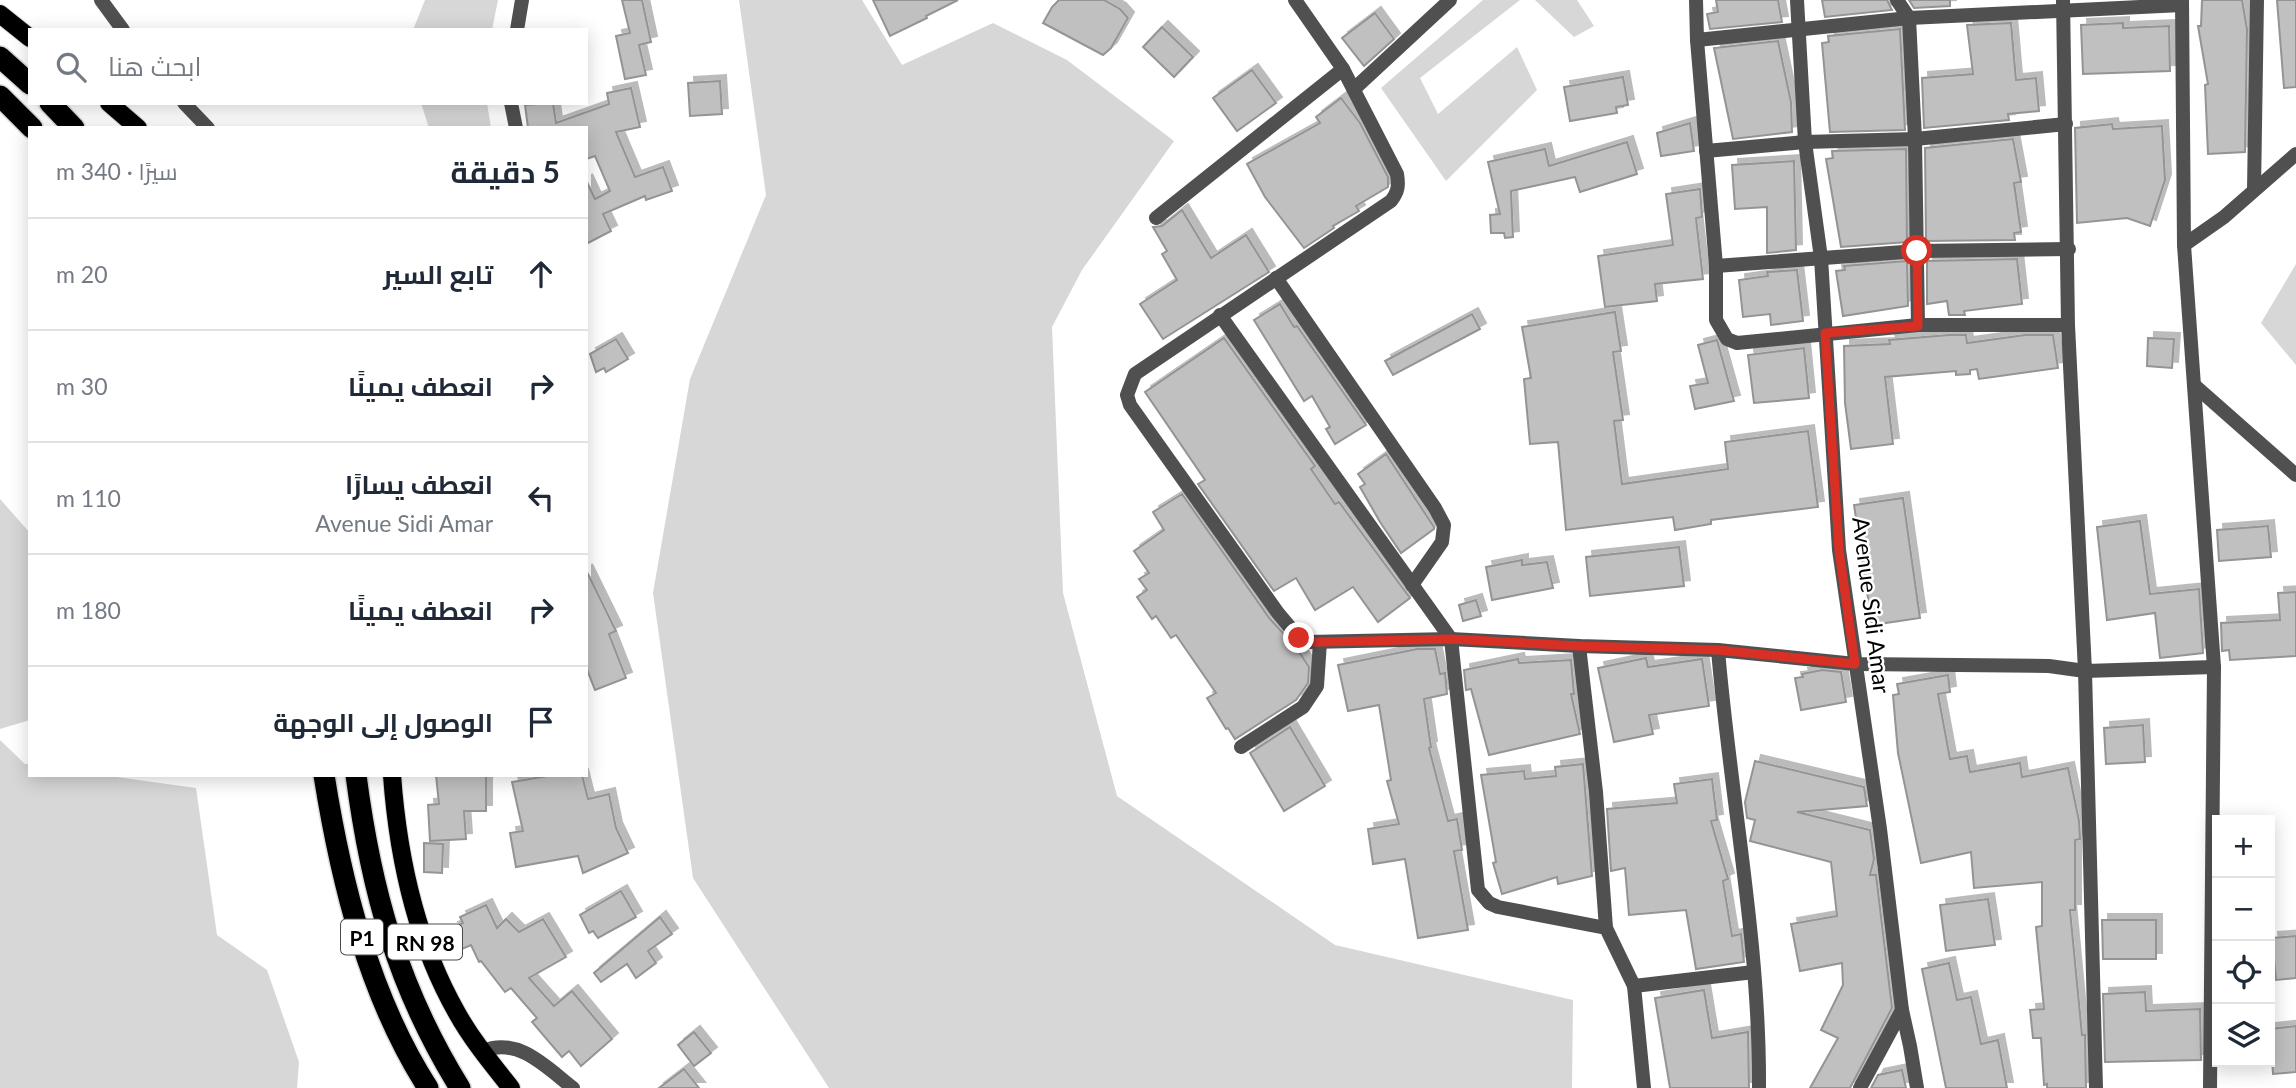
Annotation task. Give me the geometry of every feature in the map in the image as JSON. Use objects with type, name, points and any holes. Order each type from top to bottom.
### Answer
[{"type":"highway","points":[[0,57],[28,82]]},
{"type":"highway","points":[[0,96],[30,126]]},
{"type":"highway","points":[[52,105],[72,126]]},
{"type":"highway","name":"P1","points":[[324,777],[349,891],[375,979],[406,1051],[428,1088]]},
{"type":"highway","name":"P1","points":[[356,777],[367,852],[387,929],[426,1027],[460,1088]]},
{"type":"main road","points":[[0,14],[28,36]]},
{"type":"main road","points":[[111,105],[136,126]]},
{"type":"main road","name":"RN 98","points":[[393,777],[404,864],[419,926],[443,986],[458,1014],[511,1088]]},
{"type":"street","points":[[101,0],[122,28]]},
{"type":"street","points":[[517,28],[522,0]]},
{"type":"street","points":[[1295,0],[1354,89],[1397,174],[1399,186],[1396,194],[1391,201],[1135,374],[1127,395],[1130,405],[1278,613],[1299,638],[1308,642],[1451,639],[1718,650],[1855,664],[2049,666],[2085,671],[2214,667]]},
{"type":"street","points":[[1354,89],[1450,0]]},
{"type":"street","points":[[1696,0],[1716,266],[1716,320],[1727,339],[1737,343],[1918,326],[2068,325]]},
{"type":"street","name":"Avenue Sidi Amar","points":[[1797,0],[1805,142],[1821,258],[1839,550],[1880,829],[1902,1010],[1917,1088]]},
{"type":"street","points":[[1897,0],[1909,19],[1915,139],[1918,326]]},
{"type":"street","points":[[2254,190],[2257,0]]},
{"type":"street","points":[[1697,40],[2063,5],[2182,3],[2184,245],[2214,667],[2210,1088]]},
{"type":"street","points":[[2063,5],[2069,249],[2068,325],[2085,671],[2096,1088]]},
{"type":"street","points":[[1156,218],[1343,69]]},
{"type":"street","points":[[186,105],[206,126]]},
{"type":"street","points":[[511,105],[516,126]]},
{"type":"street","points":[[1706,151],[1805,142],[1915,139],[2066,124]]},
{"type":"street","points":[[2184,245],[2224,217],[2296,154]]},
{"type":"street","points":[[1716,266],[1917,251],[2069,249]]},
{"type":"street","points":[[1276,278],[1435,508],[1444,525],[1442,542],[1412,585]]},
{"type":"street","points":[[1220,315],[1451,639],[1478,890],[1489,903],[1498,907],[1606,928]]},
{"type":"street","points":[[2194,385],[2296,475]]},
{"type":"street","points":[[1241,747],[1303,707],[1317,686],[1320,642]]},
{"type":"street","points":[[1579,646],[1596,792],[1606,928],[1634,986],[1644,1088]]},
{"type":"street","points":[[1718,650],[1754,971],[1759,1088]]},
{"type":"street","points":[[1634,986],[1754,971]]},
{"type":"street","points":[[1860,1088],[1902,1010]]},
{"type":"street","points":[[483,1052],[498,1046],[514,1047],[573,1088]]},
{"type":"shaded area","points":[[425,0],[498,0],[492,28],[414,28]]},
{"type":"shaded area","points":[[739,0],[862,0],[902,65],[993,23],[1067,60],[1174,141],[1082,270],[1052,327],[1063,593],[1117,796],[1335,945],[1573,1000],[1572,1088],[829,1088],[693,878],[653,593],[690,379],[766,195]]},
{"type":"shaded area","points":[[1483,0],[1520,0],[1420,78],[1438,114],[1517,47],[1537,90],[1446,181],[1381,88]]},
{"type":"shaded area","points":[[1535,0],[1577,0],[1594,26],[1574,37]]},
{"type":"shaded area","points":[[422,105],[487,105],[491,126],[428,126]]},
{"type":"shaded area","points":[[2296,264],[2296,365],[2261,323]]},
{"type":"shaded area","points":[[0,499],[28,531],[28,721],[0,729]]},
{"type":"shaded area","points":[[0,740],[28,764],[28,777],[116,777],[196,788],[217,935],[267,970],[299,1062],[297,1088],[0,1088]]},
{"type":"building","points":[[622,0],[642,0],[651,42],[639,45],[646,75],[625,79],[616,36],[630,33]]},
{"type":"building","points":[[873,0],[958,0],[890,36]]},
{"type":"building","points":[[1059,0],[1104,0],[1120,9],[1128,18],[1111,48],[1103,55],[1043,23]]},
{"type":"building","points":[[1716,0],[1778,0],[1782,22],[1710,29],[1707,14],[1718,12]]},
{"type":"building","points":[[1822,0],[1887,0],[1892,10],[1825,17]]},
{"type":"building","points":[[1909,0],[1950,0],[1950,6],[1914,8]]},
{"type":"building","points":[[2202,0],[2242,0],[2247,29],[2245,152],[2208,154],[2205,85],[2208,84],[2198,26],[2201,26]]},
{"type":"building","points":[[2277,0],[2296,0],[2296,87],[2284,88]]},
{"type":"building","points":[[1375,13],[1394,39],[1364,66],[1342,38]]},
{"type":"building","points":[[2011,23],[2016,80],[2036,78],[2039,111],[2008,114],[2009,120],[1924,128],[1922,78],[1973,74],[1967,25]]},
{"type":"building","points":[[2123,23],[2123,28],[2169,26],[2170,71],[2083,74],[2081,25]]},
{"type":"building","points":[[1162,27],[1193,57],[1174,77],[1143,47]]},
{"type":"building","points":[[1900,29],[1905,130],[1830,132],[1822,43],[1829,42],[1828,36]]},
{"type":"building","points":[[1778,41],[1791,102],[1792,132],[1733,139],[1714,48]]},
{"type":"building","points":[[1252,70],[1276,103],[1237,131],[1213,98]]},
{"type":"building","points":[[1623,77],[1628,105],[1616,107],[1617,113],[1570,121],[1564,87]]},
{"type":"building","points":[[720,81],[722,114],[690,116],[688,83]]},
{"type":"building","points":[[631,88],[640,127],[616,132],[635,177],[663,167],[672,191],[646,200],[645,196],[603,214],[611,231],[588,243],[588,184],[595,199],[610,191],[595,156],[588,158],[588,126],[528,126],[525,105],[553,105],[556,123],[609,104],[607,93]]},
{"type":"building","points":[[1341,98],[1360,123],[1388,177],[1388,187],[1356,206],[1359,211],[1304,248],[1265,197],[1247,164],[1320,123],[1316,117]]},
{"type":"building","points":[[1690,123],[1694,151],[1661,156],[1657,133]]},
{"type":"building","points":[[2112,124],[2113,129],[2162,126],[2165,180],[2150,226],[2127,218],[2077,223],[2075,128]]},
{"type":"building","points":[[2013,139],[2021,182],[2014,183],[2021,232],[2014,233],[2015,240],[1926,241],[1925,148]]},
{"type":"building","points":[[1627,142],[1637,174],[1580,192],[1575,177],[1511,191],[1513,237],[1505,238],[1504,233],[1491,233],[1490,215],[1500,214],[1488,162],[1545,149],[1549,166]]},
{"type":"building","points":[[1906,149],[1907,242],[1841,247],[1826,159],[1833,158],[1832,151]]},
{"type":"building","points":[[1794,161],[1796,250],[1767,253],[1767,207],[1735,209],[1732,165]]},
{"type":"building","points":[[1700,189],[1702,217],[1696,218],[1703,279],[1655,284],[1657,301],[1605,307],[1598,256],[1673,245],[1666,194]]},
{"type":"building","points":[[1182,210],[1211,258],[1246,235],[1269,272],[1163,339],[1140,304],[1177,280],[1162,254],[1167,251],[1153,227],[1162,226]]},
{"type":"building","points":[[2017,259],[2022,304],[1964,311],[1965,315],[1949,315],[1947,301],[1927,304],[1927,261]]},
{"type":"building","points":[[1907,261],[1908,306],[1843,316],[1836,271],[1845,270],[1844,266]]},
{"type":"building","points":[[1797,270],[1803,321],[1771,325],[1770,314],[1743,317],[1739,280],[1768,276],[1767,272]]},
{"type":"building","points":[[1280,304],[1366,425],[1335,444],[1326,429],[1330,427],[1312,396],[1304,401],[1254,320]]},
{"type":"building","points":[[1615,312],[1621,351],[1613,352],[1623,420],[1614,421],[1622,484],[1728,469],[1725,442],[1808,431],[1818,507],[1711,520],[1711,524],[1675,530],[1673,517],[1566,530],[1558,442],[1530,444],[1524,379],[1531,378],[1522,327]]},
{"type":"building","points":[[1472,314],[1480,329],[1393,375],[1385,361]]},
{"type":"building","points":[[1966,335],[1967,343],[2025,335],[2053,335],[2058,368],[1979,379],[1977,369],[1970,370],[1970,374],[1956,375],[1956,371],[1885,377],[1893,444],[1851,449],[1845,403],[1844,346],[1890,344],[1889,340]]},
{"type":"building","points":[[1224,338],[1315,466],[1311,469],[1335,504],[1339,502],[1410,598],[1378,622],[1353,587],[1315,610],[1296,578],[1274,591],[1198,484],[1205,480],[1145,392]]},
{"type":"building","points":[[2148,338],[2174,339],[2172,368],[2147,366]]},
{"type":"building","points":[[616,339],[628,359],[606,372],[604,368],[596,372],[590,354]]},
{"type":"building","points":[[1717,340],[1734,401],[1695,409],[1690,386],[1708,383],[1698,345]]},
{"type":"building","points":[[1804,348],[1809,398],[1754,403],[1748,355]]},
{"type":"building","points":[[1386,454],[1434,527],[1401,553],[1360,487],[1365,484],[1358,474]]},
{"type":"building","points":[[1182,494],[1270,619],[1296,647],[1309,667],[1308,683],[1296,700],[1235,739],[1207,698],[1216,693],[1176,635],[1171,638],[1156,616],[1152,619],[1137,597],[1147,590],[1139,579],[1149,573],[1134,551],[1164,530],[1153,512]]},
{"type":"building","points":[[1903,498],[1920,618],[1872,625],[1854,505]]},
{"type":"building","points":[[2140,521],[2150,594],[2199,589],[2203,653],[2160,658],[2155,613],[2107,620],[2097,527]]},
{"type":"building","points":[[2268,526],[2271,557],[2219,561],[2217,530]]},
{"type":"building","points":[[1679,547],[1684,586],[1590,596],[1586,557]]},
{"type":"building","points":[[1522,560],[1522,565],[1547,562],[1553,588],[1492,600],[1486,567]]},
{"type":"building","points":[[588,574],[616,631],[609,634],[626,678],[595,690],[588,672]]},
{"type":"building","points":[[2296,592],[2296,656],[2230,660],[2229,650],[2222,651],[2221,623],[2280,620],[2278,593]]},
{"type":"building","points":[[1476,600],[1481,616],[1463,621],[1459,605]]},
{"type":"building","points":[[1417,649],[1435,649],[1440,674],[1445,673],[1447,694],[1424,699],[1429,748],[1448,821],[1457,819],[1462,850],[1454,851],[1468,930],[1418,938],[1405,859],[1373,864],[1368,829],[1399,824],[1387,781],[1391,780],[1379,705],[1348,711],[1338,665]]},
{"type":"building","points":[[1646,658],[1648,667],[1702,659],[1709,706],[1649,715],[1653,734],[1614,742],[1598,668]]},
{"type":"building","points":[[1518,659],[1519,663],[1571,660],[1574,694],[1571,694],[1580,734],[1489,755],[1471,689],[1466,690],[1464,670]]},
{"type":"building","points":[[1822,670],[1841,672],[1846,702],[1801,710],[1795,678]]},
{"type":"building","points":[[1948,675],[1950,692],[1938,694],[1950,759],[1967,756],[1970,772],[2020,763],[2022,777],[2068,768],[2079,821],[2080,839],[2075,840],[2075,910],[2070,910],[2082,1035],[2085,1035],[2086,1088],[2047,1088],[2047,1084],[2044,1085],[2041,1038],[2033,1038],[2030,1010],[2044,1009],[2036,927],[2042,926],[2042,882],[1974,888],[1971,852],[1921,863],[1898,753],[1893,695],[1899,694],[1897,684]]},
{"type":"building","points":[[2143,725],[2145,762],[2106,764],[2104,728]]},
{"type":"building","points":[[1290,727],[1325,786],[1284,811],[1250,753]]},
{"type":"building","points":[[1755,761],[1864,787],[1867,806],[1797,812],[1870,830],[1874,859],[1870,875],[1876,875],[1892,1008],[1850,1088],[1810,1088],[1838,1038],[1821,1030],[1843,985],[1842,963],[1800,971],[1791,924],[1837,916],[1831,862],[1750,841],[1755,820],[1747,818],[1745,802]]},
{"type":"building","points":[[1583,764],[1592,876],[1558,884],[1557,877],[1502,894],[1493,863],[1496,862],[1481,775],[1524,771],[1525,779],[1556,776],[1555,767]]},
{"type":"building","points":[[436,777],[486,777],[486,811],[464,811],[466,839],[430,841],[428,805],[439,804]]},
{"type":"building","points":[[541,777],[582,777],[588,799],[609,794],[616,828],[628,853],[583,873],[578,856],[516,867],[510,833],[523,831],[512,782]]},
{"type":"building","points":[[1712,779],[1717,820],[1711,821],[1728,879],[1723,881],[1732,936],[1741,934],[1744,962],[1696,969],[1686,910],[1629,915],[1625,868],[1611,871],[1607,809],[1677,803],[1674,784]]},
{"type":"building","points":[[424,843],[443,844],[442,873],[424,872]]},
{"type":"building","points":[[621,891],[636,917],[598,938],[593,931],[589,933],[580,915]]},
{"type":"building","points":[[1988,899],[1995,945],[1946,951],[1940,905]]},
{"type":"building","points":[[486,905],[497,928],[506,919],[519,932],[543,919],[566,957],[529,978],[554,1006],[572,991],[612,1039],[581,1066],[569,1051],[562,1057],[532,1022],[537,1018],[511,988],[505,992],[481,961],[479,962],[471,945],[462,949],[452,928],[463,923],[460,917]]},
{"type":"building","points":[[660,917],[672,934],[648,951],[656,963],[636,978],[627,964],[601,982],[594,973]]},
{"type":"building","points":[[2102,920],[2156,920],[2156,959],[2103,959]]},
{"type":"building","points":[[2296,936],[2296,978],[2276,980],[2275,938]]},
{"type":"building","points":[[1949,963],[1957,1000],[1971,997],[1981,1044],[1998,1040],[2007,1088],[1946,1088],[1922,969]]},
{"type":"building","points":[[1704,990],[1712,1038],[1748,1032],[1749,1088],[1670,1088],[1655,998]]},
{"type":"building","points":[[2145,992],[2146,1011],[2200,1009],[2201,1060],[2105,1062],[2103,994]]},
{"type":"building","points":[[2296,1026],[2296,1072],[2273,1074],[2275,1028]]},
{"type":"building","points":[[694,1032],[711,1053],[694,1066],[678,1045]]},
{"type":"building","points":[[684,1069],[699,1088],[659,1088]]},
{"type":"building","points":[[1902,1070],[1906,1088],[1871,1088],[1878,1075]]},
{"type":"route","points":[[1299,638],[1308,642],[1451,639],[1718,650],[1855,664],[1839,550],[1825,333],[1918,326],[1917,251]]}]
